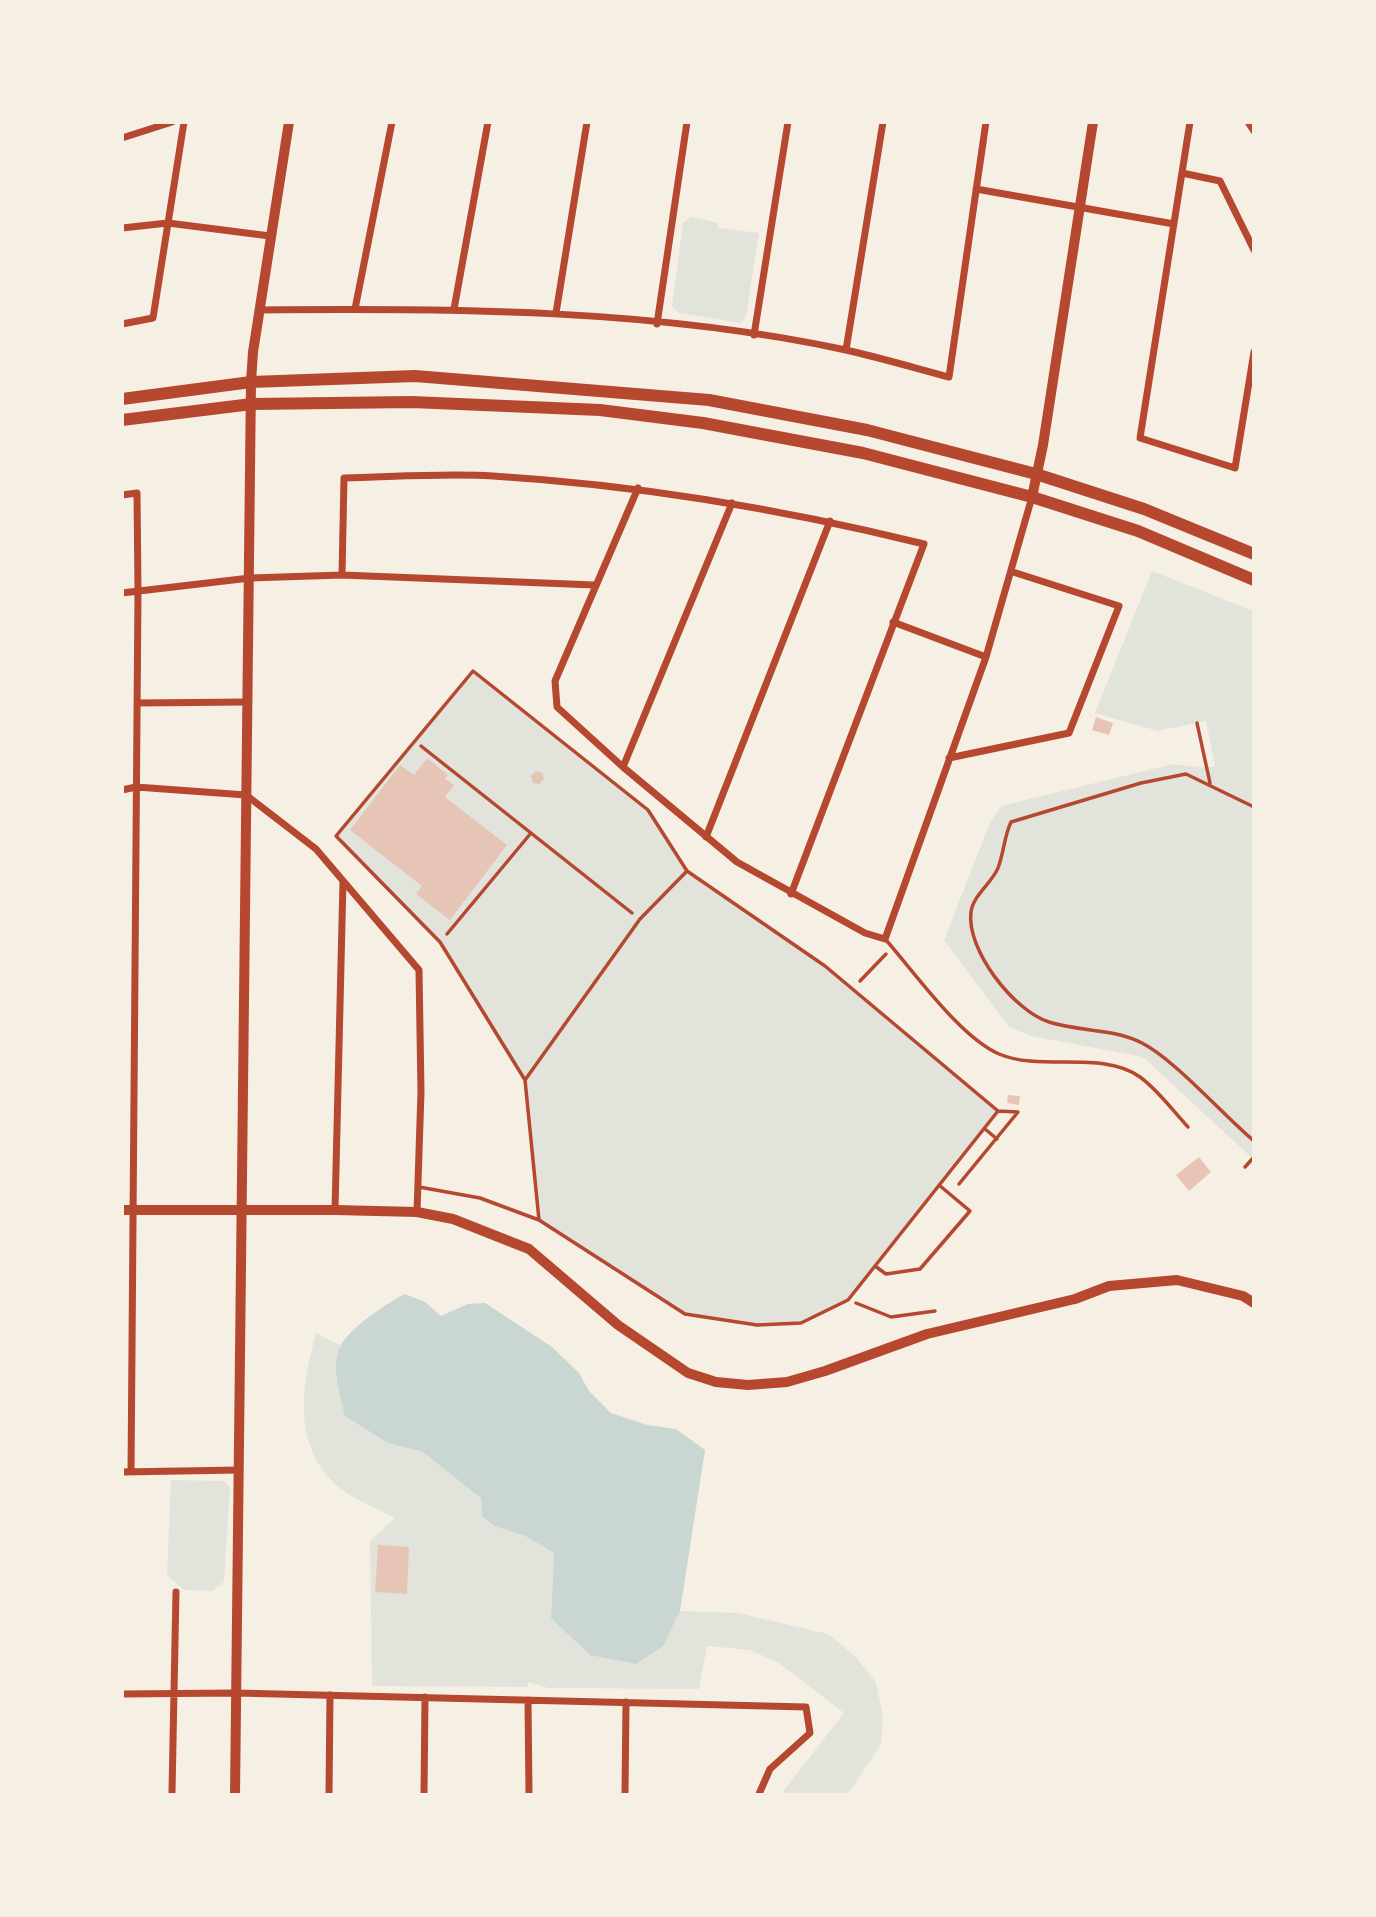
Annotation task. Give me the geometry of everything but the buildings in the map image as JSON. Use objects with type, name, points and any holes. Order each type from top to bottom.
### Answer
[{"type":"highway","points":[[122,400],[251,382],[415,376],[709,400],[867,430],[1036,474],[1144,509],[1254,554]]},
{"type":"highway","points":[[122,420],[252,404],[412,402],[600,410],[704,423],[863,453],[1032,497],[1139,531],[1254,580]]},
{"type":"street","points":[[122,138],[172,122]]},
{"type":"street","points":[[122,324],[153,318],[184,122]]},
{"type":"street","points":[[235,1794],[251,382],[270,236],[289,122]]},
{"type":"street","points":[[355,309],[392,122]]},
{"type":"street","points":[[454,309],[488,122]]},
{"type":"street","points":[[556,313],[587,122]]},
{"type":"street","points":[[657,324],[687,122]]},
{"type":"street","points":[[754,335],[788,122]]},
{"type":"street","points":[[846,350],[883,122]]},
{"type":"street","points":[[260,310],[454,309],[556,313],[754,335],[846,350],[949,377],[986,122]]},
{"type":"street","points":[[638,488],[555,681],[557,707],[623,767],[737,862],[865,933],[885,939],[986,657],[1013,572],[1032,497],[1093,122]]},
{"type":"street","points":[[1190,122],[1140,438],[1234,468],[1254,352]]},
{"type":"street","points":[[1248,122],[1254,131]]},
{"type":"street","points":[[1182,173],[1220,181],[1254,250]]},
{"type":"street","points":[[976,189],[1174,224]]},
{"type":"street","points":[[122,228],[168,223],[270,236]]},
{"type":"street","points":[[342,575],[344,478],[490,476],[638,488],[830,521],[924,544],[791,894]]},
{"type":"street","points":[[122,495],[137,493],[136,787],[128,1210],[131,1472]]},
{"type":"street","points":[[623,767],[732,503]]},
{"type":"street","points":[[706,837],[830,521]]},
{"type":"street","points":[[949,758],[1069,733],[1119,606],[1013,572]]},
{"type":"street","points":[[122,593],[250,578],[342,575],[594,585]]},
{"type":"street","points":[[893,622],[986,657]]},
{"type":"street","points":[[137,703],[248,702]]},
{"type":"street","points":[[122,790],[136,787],[246,795],[316,849],[419,970],[417,1212]]},
{"type":"street","points":[[335,1210],[343,882]]},
{"type":"street","points":[[128,1210],[417,1212],[453,1219],[529,1250],[658,1355],[688,1373],[716,1382],[748,1385],[787,1382],[927,1334],[1075,1299],[1109,1286],[1177,1280],[1243,1296],[1254,1303]]},
{"type":"street","points":[[122,1472],[239,1470]]},
{"type":"street","points":[[172,1792],[176,1592]]},
{"type":"street","points":[[122,1694],[236,1693],[806,1707],[810,1733],[770,1769],[759,1794]]},
{"type":"street","points":[[329,1794],[330,1695]]},
{"type":"street","points":[[424,1794],[425,1697]]},
{"type":"street","points":[[528,1700],[529,1794]]},
{"type":"street","points":[[625,1794],[626,1702]]},
{"type":"lane","points":[[539,1220],[525,1080],[440,942],[336,836],[473,671],[648,810],[687,871],[825,966],[998,1111],[1018,1112],[959,1184]]},
{"type":"lane","points":[[525,1080],[640,919],[687,871]]},
{"type":"lane","points":[[885,939],[976,1041],[1001,1055],[1042,1063],[1114,1065],[1140,1077],[1188,1127]]},
{"type":"lane","points":[[418,1186],[480,1198],[539,1220],[685,1314],[757,1325],[801,1323],[848,1300],[998,1111]]},
{"type":"lane","points":[[984,1128],[996,1139]]},
{"type":"lane","points":[[875,1266],[886,1274],[920,1269],[970,1211],[939,1185]]},
{"type":"path","points":[[1197,723],[1210,784]]},
{"type":"path","points":[[414,740],[640,919]]},
{"type":"path","points":[[1254,807],[1186,774],[1141,783],[1011,822],[998,867],[971,908],[970,926],[972,940],[984,958],[1012,997],[1032,1016],[1078,1029],[1115,1033],[1146,1045],[1254,1141]]},
{"type":"path","points":[[440,942],[531,833]]},
{"type":"path","points":[[853,990],[892,947]]},
{"type":"path","points":[[1245,1167],[1254,1157]]},
{"type":"path","points":[[848,1300],[891,1317],[935,1311]]},
{"type":"shaded area","points":[[691,217],[718,223],[718,228],[759,233],[746,316],[741,323],[679,313],[672,306],[683,223]]},
{"type":"shaded area","points":[[1152,571],[1253,611],[1253,1159],[1143,1057],[1031,1036],[1009,1027],[944,940],[990,823],[1001,806],[1173,764],[1206,768],[1215,766],[1206,721],[1158,731],[1095,713]]},
{"type":"shaded area","points":[[473,671],[648,810],[687,871],[825,966],[998,1111],[848,1300],[801,1323],[757,1325],[685,1314],[539,1220],[525,1080],[440,942],[336,836]]},
{"type":"shaded area","points":[[405,1294],[425,1302],[441,1316],[468,1304],[485,1303],[552,1347],[579,1373],[589,1391],[611,1413],[647,1425],[676,1429],[705,1450],[680,1611],[663,1646],[636,1664],[590,1655],[551,1618],[554,1553],[525,1536],[494,1526],[482,1516],[481,1498],[423,1452],[388,1443],[345,1416],[336,1371],[341,1345],[361,1324]]},
{"type":"shaded area","points":[[316,1333],[340,1345],[336,1380],[388,1443],[423,1452],[452,1472],[481,1498],[482,1516],[494,1526],[525,1536],[554,1553],[551,1618],[663,1646],[680,1611],[738,1613],[828,1634],[856,1657],[876,1682],[883,1718],[881,1745],[848,1794],[781,1794],[844,1713],[779,1663],[750,1650],[707,1646],[699,1689],[548,1688],[528,1682],[528,1687],[372,1686],[370,1541],[395,1518],[337,1486],[319,1464],[310,1447],[304,1410],[305,1390]]},
{"type":"shaded area","points":[[171,1480],[224,1481],[230,1487],[224,1582],[212,1591],[184,1590],[167,1575]]}]
